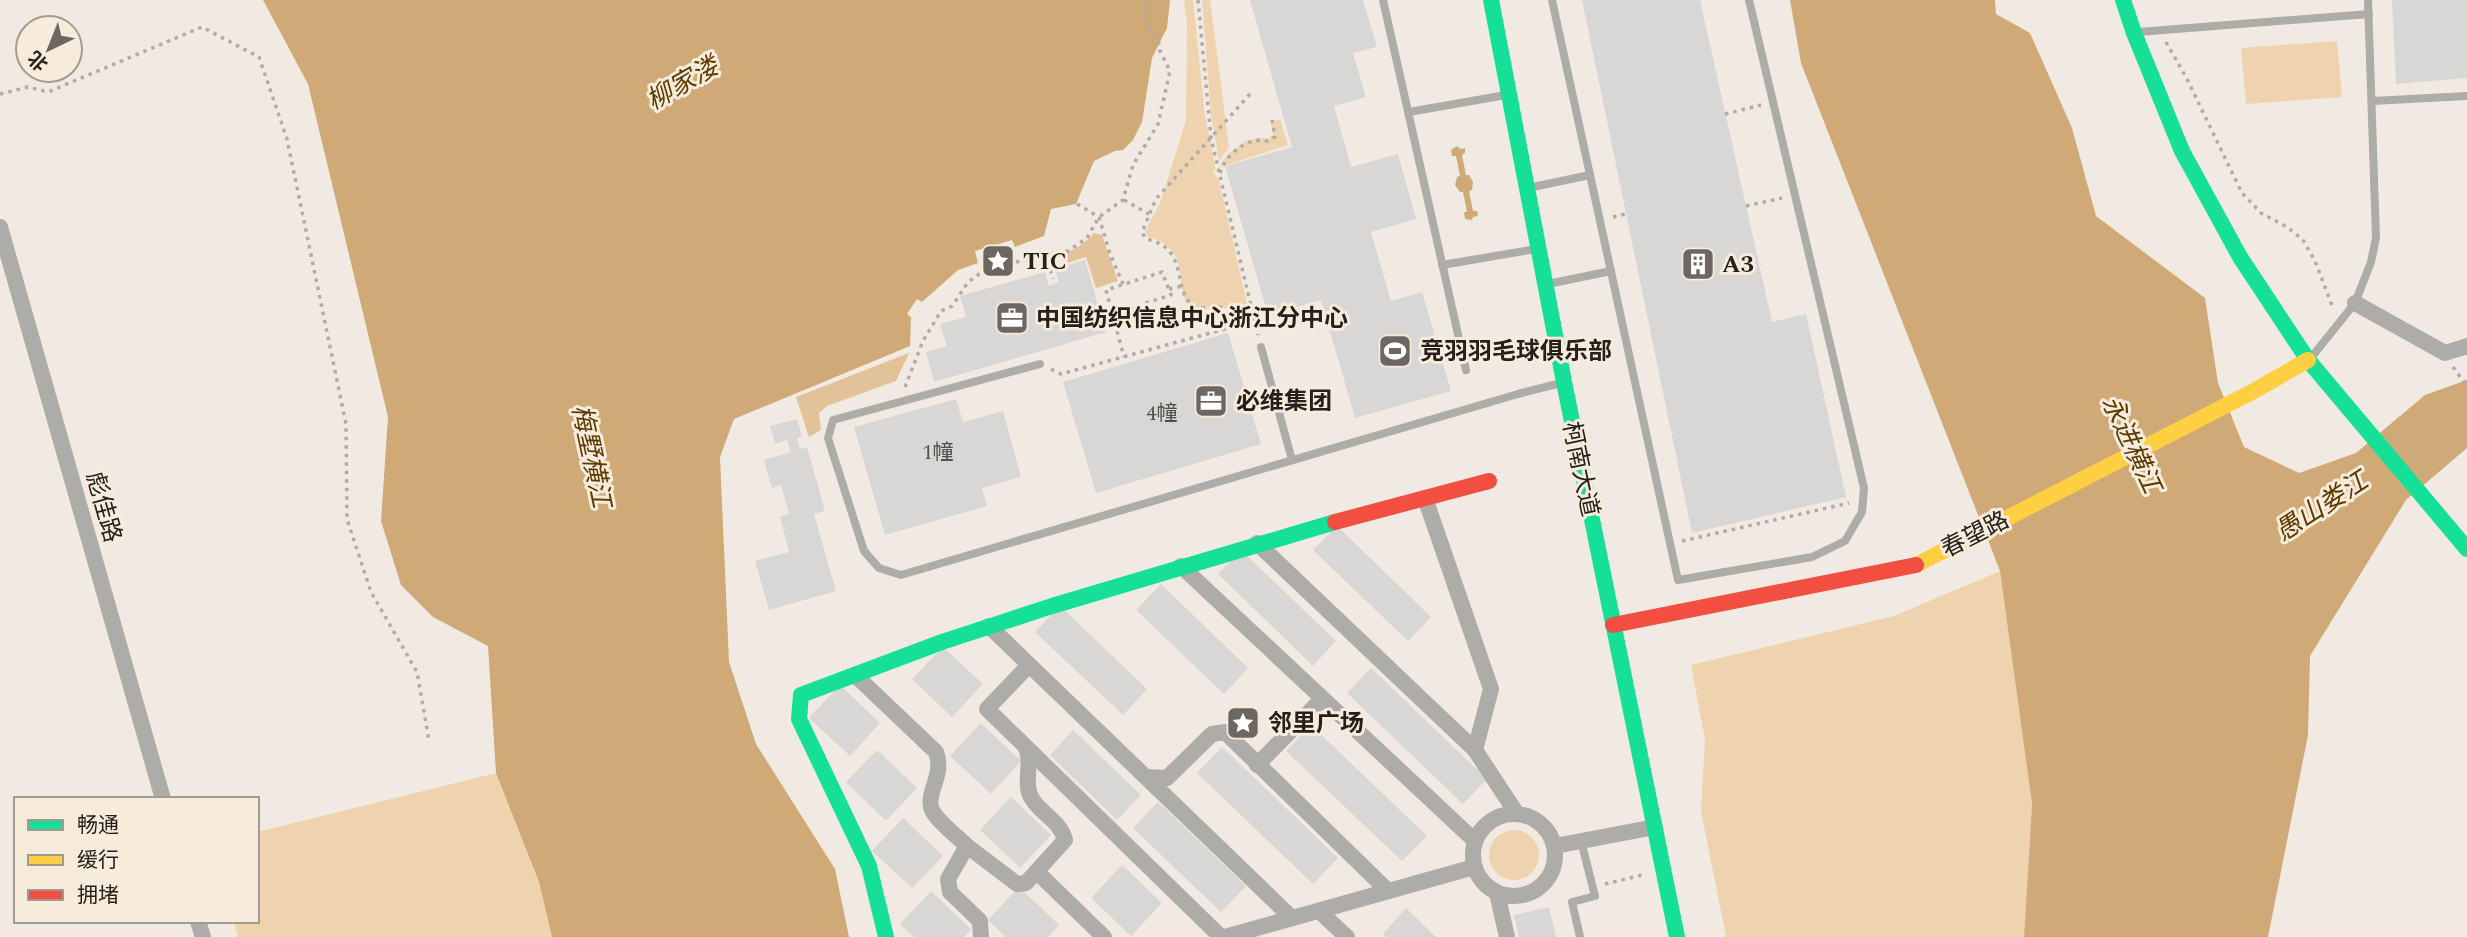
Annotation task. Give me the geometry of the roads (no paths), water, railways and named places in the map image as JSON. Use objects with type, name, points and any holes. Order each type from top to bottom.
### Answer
[{"type":"street","name":"柯南大道","points":[[1491,0],[1564,382],[1677,937]]},
{"type":"street","points":[[2123,0],[2182,151],[2240,257],[2308,360],[2467,549]]},
{"type":"street","name":"彪佳路","points":[[0,227],[162,797]]},
{"type":"street","points":[[2355,303],[2445,353],[2467,346]]},
{"type":"street","name":"春望路","points":[[1613,625],[1911,567],[2252,392],[2308,360]]},
{"type":"street","points":[[886,937],[869,866],[799,719],[801,695],[989,626],[1181,566],[1489,481]]},
{"type":"street","points":[[1425,498],[1491,689],[1475,750]]},
{"type":"street","points":[[1257,543],[1475,750],[1517,814]]},
{"type":"street","points":[[1181,566],[1475,841]]},
{"type":"street","points":[[989,626],[1293,918]]},
{"type":"street","points":[[1029,665],[987,709],[1223,937],[1474,867]]},
{"type":"street","points":[[855,675],[936,752],[940,763],[931,802],[933,812],[967,846],[1017,884],[1026,883],[1065,840],[1063,830],[1032,799],[1028,788],[1030,757],[1026,748]]},
{"type":"street","points":[[1257,765],[1322,699]]},
{"type":"street","points":[[1146,777],[1167,778],[1212,734],[1225,732],[1388,891]]},
{"type":"street","points":[[1504,815],[1530,817],[1550,834],[1555,846],[1556,859],[1552,872],[1545,883],[1535,891],[1510,896],[1497,893],[1479,878],[1474,867],[1475,841],[1482,829],[1492,820],[1504,815]]},
{"type":"street","points":[[1555,846],[1654,827]]},
{"type":"street","points":[[967,846],[948,879],[950,892],[980,921],[981,937]]},
{"type":"street","points":[[1037,872],[1104,937]]},
{"type":"street","points":[[1497,893],[1507,937]]},
{"type":"street","points":[[1319,911],[1347,937]]},
{"type":"lane","points":[[1383,0],[1466,370]]},
{"type":"lane","points":[[1552,0],[1678,580],[1812,557],[1845,541],[1862,512],[1864,488],[1749,0]]},
{"type":"lane","points":[[2308,360],[2355,303],[2371,262],[2376,238],[2368,0]]},
{"type":"lane","points":[[2134,33],[2369,14]]},
{"type":"lane","points":[[1409,112],[1509,94]]},
{"type":"lane","points":[[2372,101],[2467,96]]},
{"type":"lane","points":[[1528,188],[1590,175]]},
{"type":"lane","points":[[1442,265],[1538,249]]},
{"type":"lane","points":[[1545,285],[1611,271]]},
{"type":"lane","points":[[1261,347],[1292,460]]},
{"type":"lane","points":[[1040,364],[902,399],[833,420],[828,438],[864,551],[879,568],[901,575],[1564,382]]},
{"type":"lane","points":[[1580,937],[1572,902],[1595,896],[1581,841]]},
{"type":"water","points":[[263,0],[1170,0],[1167,28],[1152,58],[1142,122],[1133,140],[1123,150],[1094,161],[1076,204],[1051,209],[1044,236],[1015,247],[1012,240],[975,251],[978,263],[958,270],[922,302],[917,299],[907,314],[911,317],[910,346],[734,419],[720,457],[729,662],[756,744],[835,869],[849,937],[552,937],[539,882],[496,773],[488,646],[433,617],[401,585],[381,521],[388,417],[308,84]]},
{"type":"water","points":[[1790,0],[1995,0],[1996,14],[2030,33],[2072,128],[2096,216],[2205,298],[2218,383],[2244,447],[2299,473],[2356,453],[2425,395],[2467,380],[2467,448],[2406,500],[2310,656],[2308,735],[2268,937],[2024,937],[2032,804],[2000,571],[1801,63]]},
{"type":"water","points":[[1457,146],[1465,148],[1462,155],[1466,175],[1469,175],[1473,182],[1472,190],[1469,191],[1473,211],[1477,211],[1478,216],[1472,220],[1465,219],[1464,212],[1467,212],[1463,192],[1455,185],[1457,177],[1460,176],[1456,156],[1452,156],[1451,150]]},
{"type":"place","name":"TIC","points":[[998,261]]},
{"type":"place","name":"A3","points":[[1698,264]]},
{"type":"place","name":"中国纺织信息中心浙江分中心","points":[[1012,318]]},
{"type":"place","name":"竞羽羽毛球俱乐部","points":[[1395,351]]},
{"type":"place","name":"必维集团","points":[[1211,401]]},
{"type":"place","name":"邻里广场","points":[[1243,723]]},
{"type":"water label","name":"柳家溇","points":[[682,83]]},
{"type":"water label","name":"永进横江","points":[[2132,444]]},
{"type":"water label","name":"梅墅横江","points":[[592,456]]},
{"type":"water label","name":"愚山娄江","points":[[2321,506]]}]
